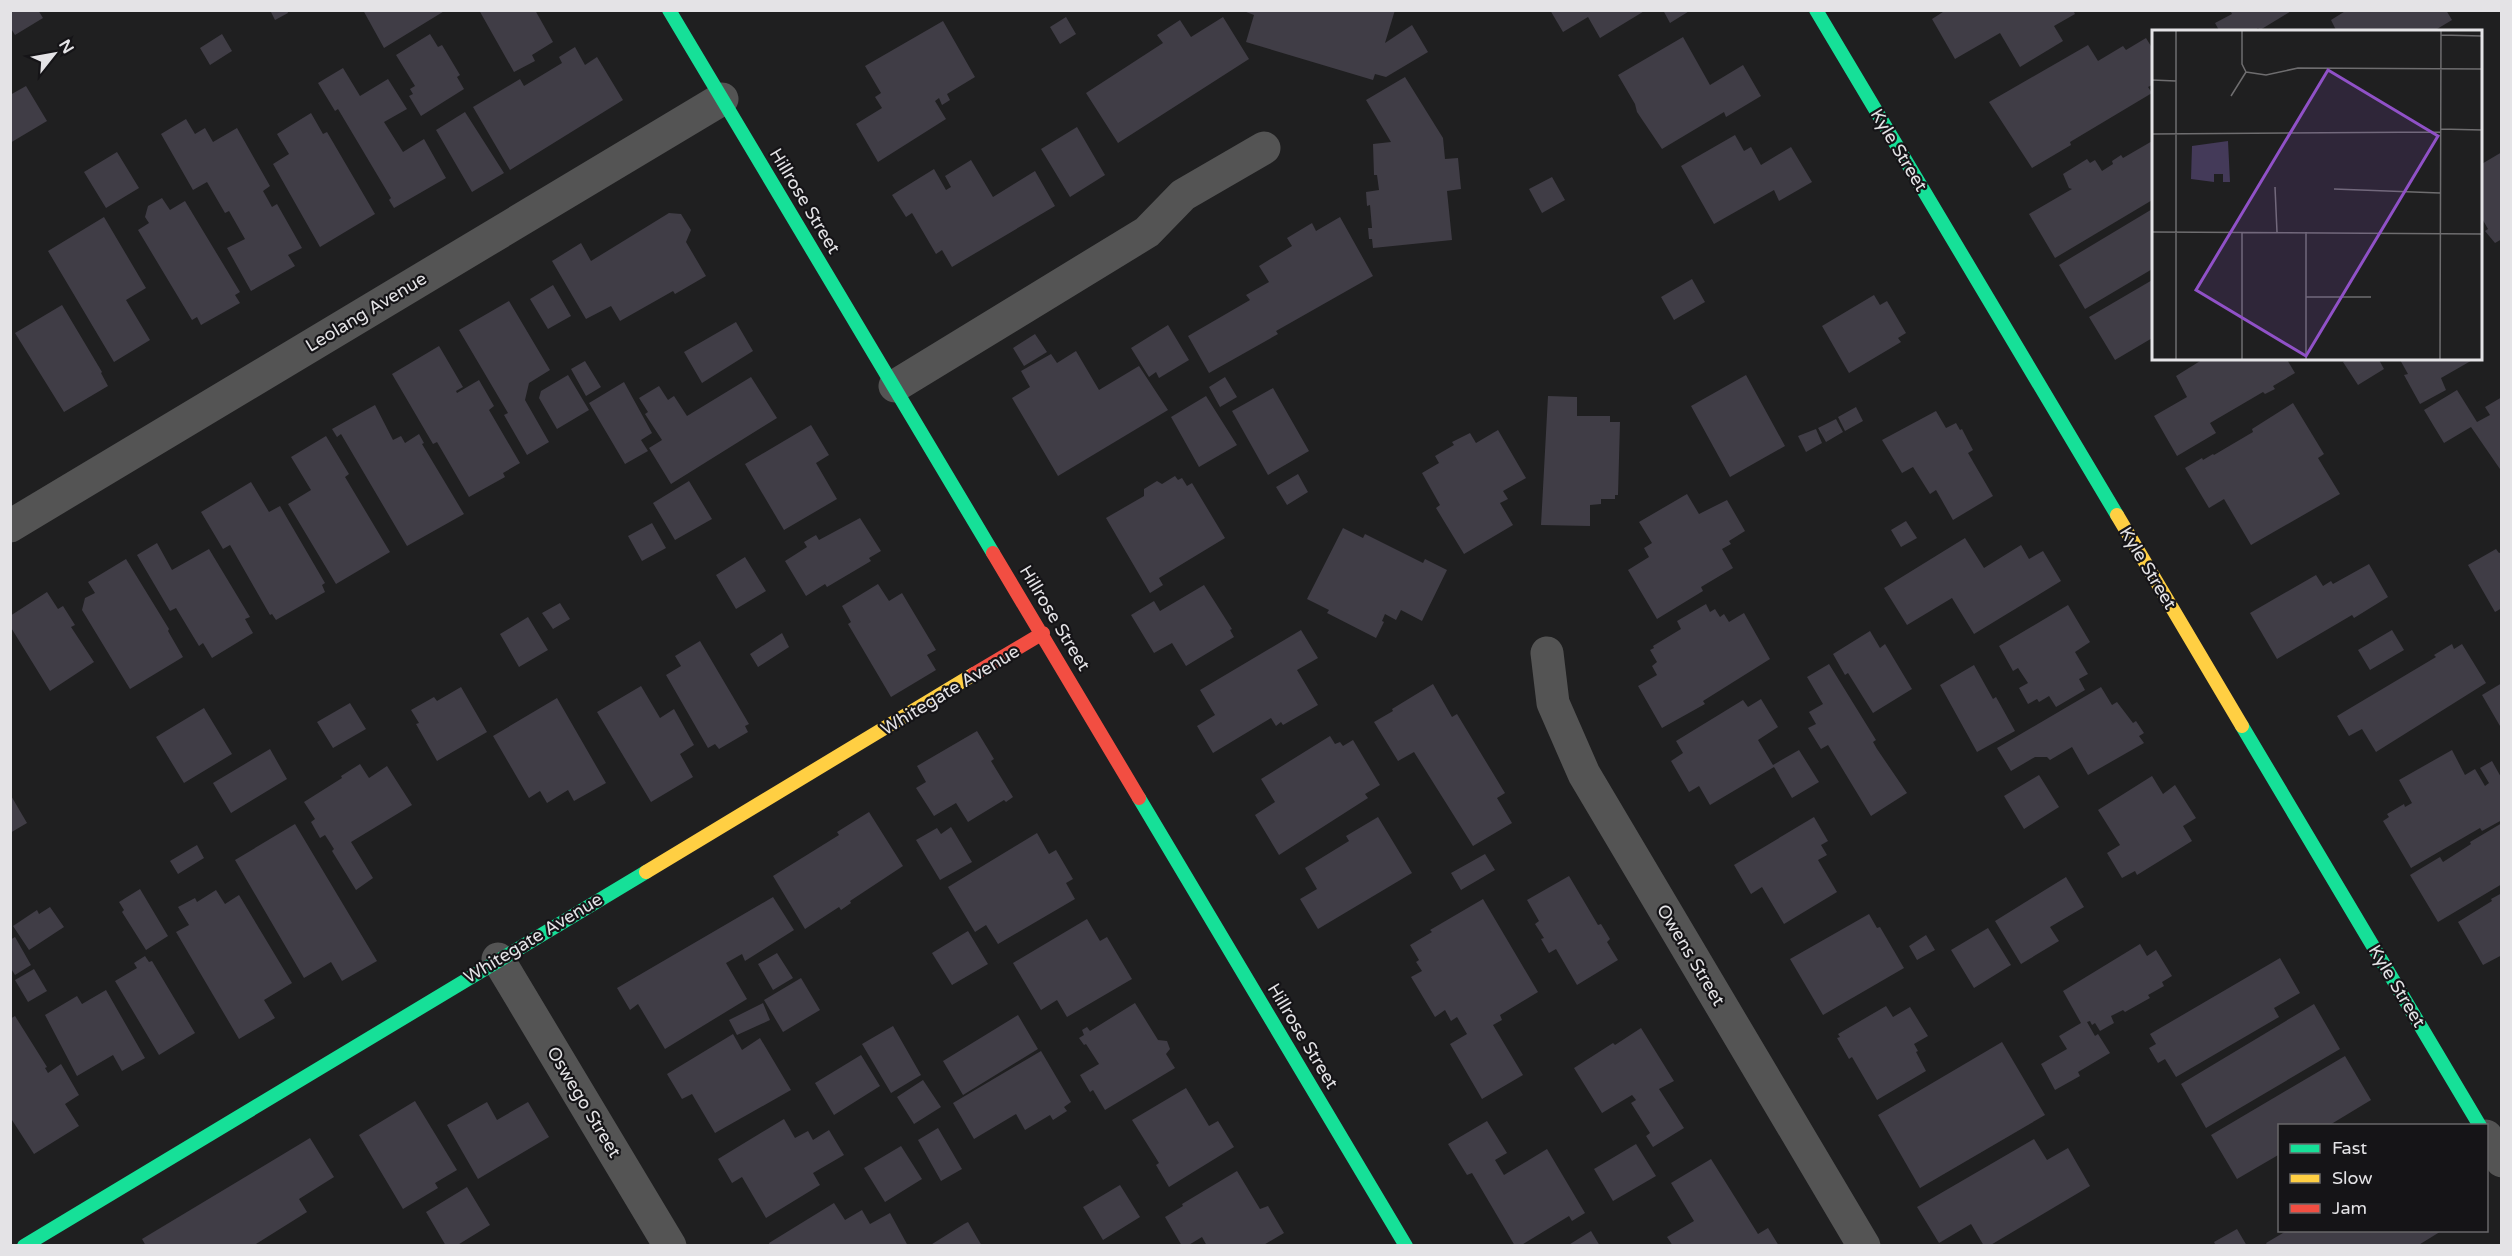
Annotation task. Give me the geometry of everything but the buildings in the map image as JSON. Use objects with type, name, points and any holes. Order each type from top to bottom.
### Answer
[{"type":"street","name":"Hillrose Street","points":[[669,10],[1043,633],[1406,1245]]},
{"type":"street","name":"Kyle Street","points":[[1816,10],[2479,1124]]},
{"type":"street","name":"Leolang Avenue","points":[[10,526],[722,99]]},
{"type":"street","points":[[895,386],[1147,232],[1183,195],[1264,148]]},
{"type":"street","name":"Whitegate Avenue","points":[[24,1245],[1043,633]]},
{"type":"street","name":"Owens Street","points":[[1547,653],[1553,703],[1584,774],[1864,1245]]},
{"type":"street","name":"Oswego Street","points":[[498,959],[670,1245]]},
{"type":"street","points":[[2488,1138],[2502,1161]]},
{"type":"traffic: fast","points":[[669,10],[993,553]]},
{"type":"traffic: fast","points":[[1816,10],[2117,515]]},
{"type":"traffic: fast","points":[[2242,726],[2479,1124]]},
{"type":"traffic: fast","points":[[1139,798],[1406,1246]]},
{"type":"traffic: fast","points":[[24,1246],[646,872]]},
{"type":"traffic: slow","points":[[2117,515],[2242,726]]},
{"type":"traffic: slow","points":[[646,872],[974,674]]},
{"type":"traffic: jam","points":[[993,553],[1139,798]]},
{"type":"traffic: jam","points":[[974,674],[1043,633]]}]
